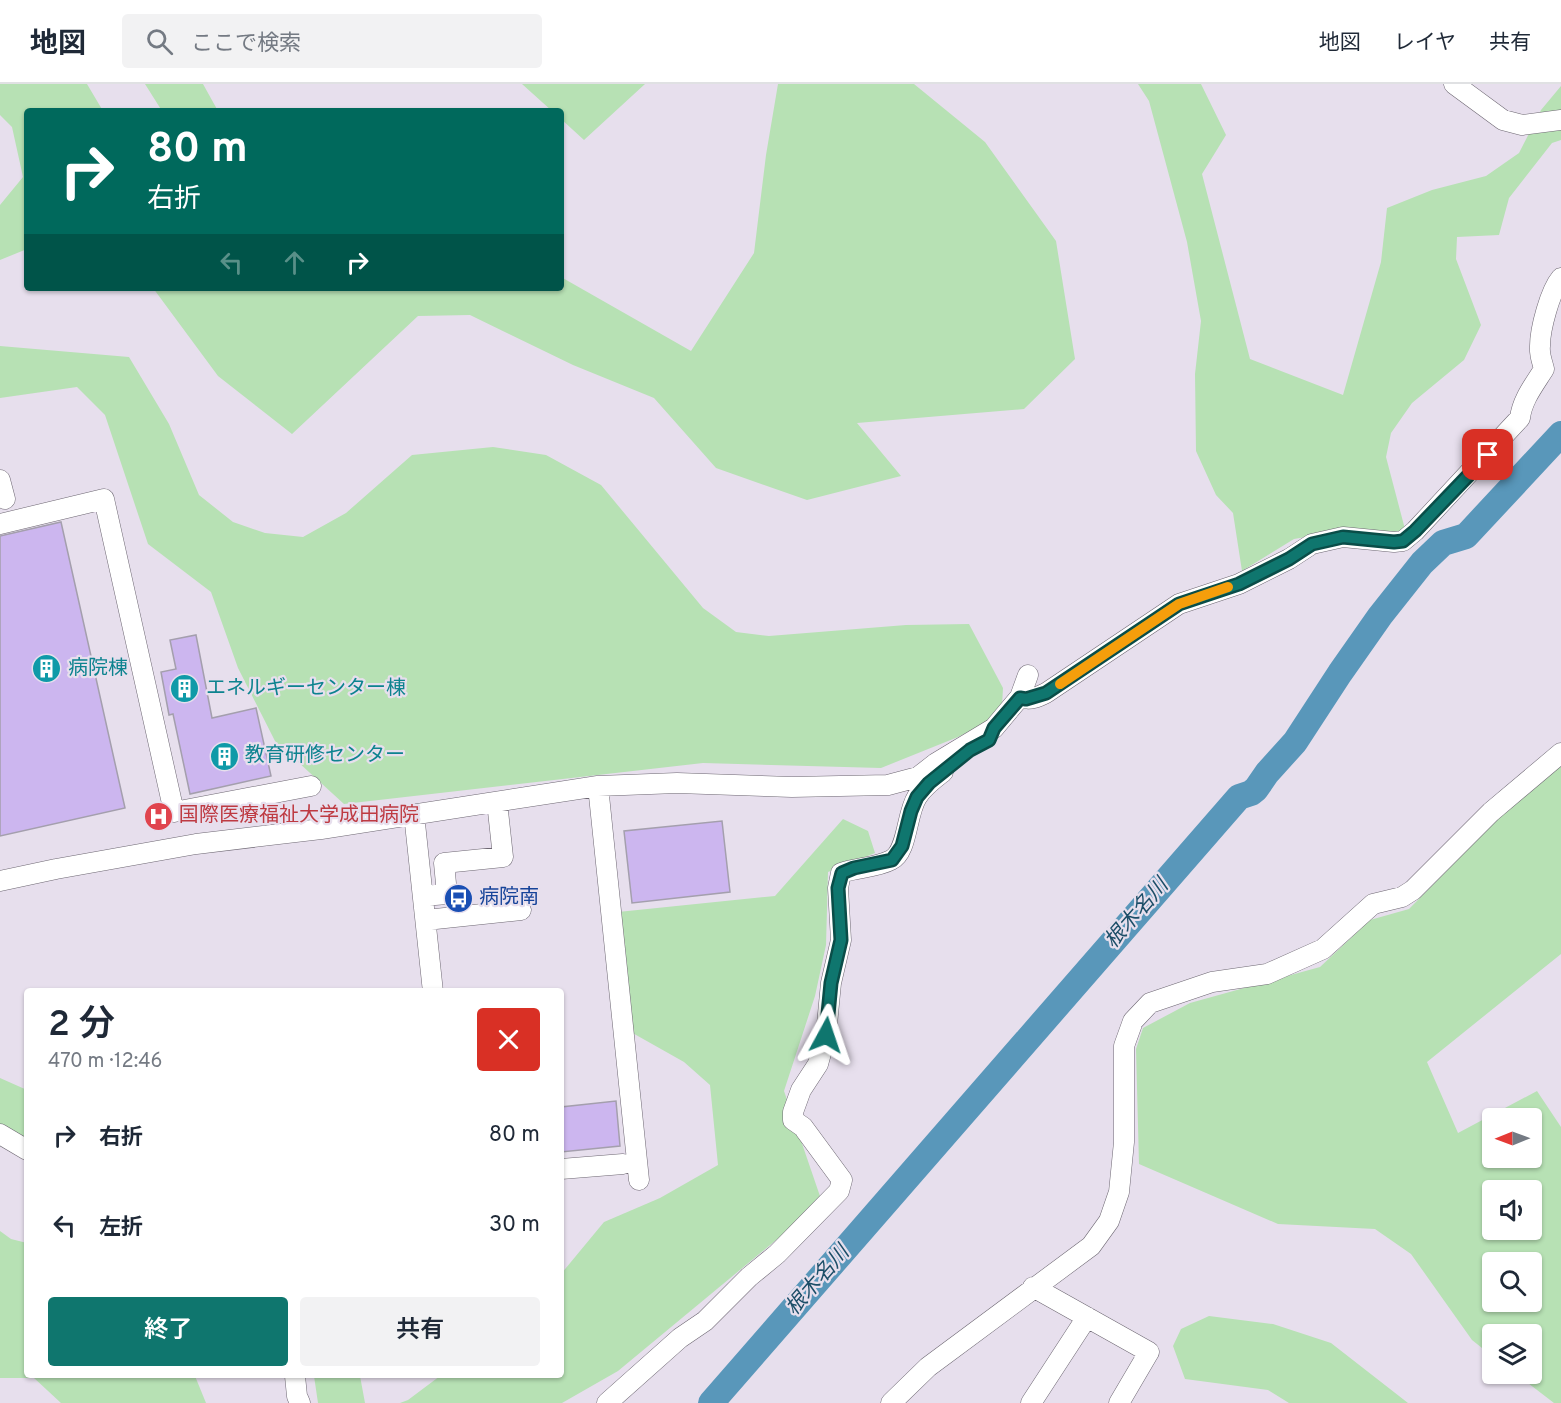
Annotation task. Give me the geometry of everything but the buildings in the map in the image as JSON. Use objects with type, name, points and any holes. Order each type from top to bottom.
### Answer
[{"type":"street","points":[[1454,84],[1503,120],[1521,125],[1561,120]]},
{"type":"street","points":[[1020,698],[1026,699],[1046,693],[1179,604],[1239,584],[1289,559],[1312,544],[1343,537],[1371,541],[1403,541],[1517,424],[1524,425],[1521,409],[1544,369],[1539,348],[1540,339],[1552,295],[1561,278]]},
{"type":"street","points":[[0,524],[104,499],[174,812],[311,786]]},
{"type":"street","points":[[0,881],[196,844],[321,829],[598,786],[677,783],[792,787],[888,785],[918,777],[936,763],[994,728],[1020,698],[1028,675]]},
{"type":"street","points":[[607,1403],[680,1338],[705,1321],[749,1277],[777,1254],[839,1191],[842,1180],[803,1127],[794,1120],[793,1112],[801,1090],[818,1064],[826,1035],[831,983],[841,940],[839,879],[842,873],[854,868],[892,860],[902,846],[917,797],[929,783],[970,750],[989,740],[994,728]]},
{"type":"street","points":[[891,1403],[928,1367],[1091,1246],[1109,1221],[1119,1192],[1124,1142],[1124,1046],[1133,1021],[1150,1004],[1212,982],[1267,974],[1323,949],[1373,904],[1402,897],[1413,891],[1491,812],[1561,753]]},
{"type":"street","points":[[598,786],[639,1180]]},
{"type":"street","points":[[423,896],[447,894],[444,863],[503,857],[497,802]]},
{"type":"street","points":[[414,814],[434,988]]},
{"type":"street","points":[[426,920],[521,910]]},
{"type":"street","points":[[0,1134],[24,1148]]},
{"type":"street","points":[[564,1169],[623,1164]]},
{"type":"street","points":[[1033,1287],[1149,1352],[1119,1403]]},
{"type":"street","points":[[1031,1403],[1087,1317]]},
{"type":"street","points":[[295,1378],[300,1403]]},
{"type":"green space","points":[[0,84],[87,84],[101,108],[24,108],[24,250],[0,260],[0,205],[23,177],[12,127],[0,115]]},
{"type":"green space","points":[[145,84],[203,84],[216,108],[160,108]]},
{"type":"green space","points":[[522,84],[645,84],[584,140],[564,122],[564,108],[549,108]]},
{"type":"green space","points":[[778,84],[914,84],[985,142],[1056,241],[1075,359],[1024,409],[857,423],[901,476],[807,500],[716,468],[654,398],[573,365],[470,315],[418,316],[292,434],[218,376],[155,291],[564,291],[564,279],[691,351],[754,253],[766,155]]},
{"type":"green space","points":[[1138,84],[1201,84],[1226,135],[1202,174],[1250,359],[1343,395],[1381,262],[1387,208],[1432,190],[1486,176],[1519,153],[1541,110],[1561,86],[1561,140],[1552,143],[1509,198],[1499,235],[1457,237],[1456,259],[1481,325],[1464,360],[1412,403],[1391,433],[1386,457],[1406,533],[1335,532],[1294,539],[1242,571],[1233,513],[1216,495],[1196,451],[1195,374],[1201,321],[1187,242],[1149,101]]},
{"type":"green space","points":[[0,346],[129,357],[169,424],[199,495],[233,522],[265,533],[303,537],[346,513],[412,455],[493,447],[546,455],[601,485],[703,608],[736,632],[769,636],[906,625],[969,624],[1003,688],[1002,706],[982,725],[881,768],[703,763],[344,804],[275,741],[238,668],[211,592],[148,544],[105,415],[77,387],[0,398]]},
{"type":"green space","points":[[1561,755],[1561,954],[1427,1062],[1458,1133],[1482,1120],[1482,1168],[1542,1168],[1542,1108],[1505,1108],[1537,1091],[1561,1127],[1561,1403],[1554,1403],[1529,1384],[1542,1384],[1542,1324],[1482,1324],[1482,1348],[1472,1340],[1411,1254],[1375,1229],[1278,1224],[1139,1164],[1136,1049],[1143,1028],[1190,1003],[1320,967],[1370,920],[1409,909]]},
{"type":"green space","points":[[843,819],[868,831],[875,853],[828,872],[826,945],[815,996],[784,1091],[822,1202],[618,1371],[562,1403],[400,1403],[408,1400],[437,1378],[564,1378],[564,1270],[604,1222],[660,1198],[718,1165],[710,1085],[684,1062],[629,1031],[618,912],[775,896]]},
{"type":"green space","points":[[0,1078],[24,1089],[24,1158],[0,1146]]},
{"type":"green space","points":[[0,1231],[11,1239],[24,1242],[24,1378],[0,1378]]},
{"type":"green space","points":[[1209,1316],[1273,1324],[1331,1343],[1408,1403],[1289,1403],[1268,1390],[1185,1379],[1173,1346],[1181,1329]]},
{"type":"green space","points":[[34,1378],[196,1378],[206,1403],[61,1403]]},
{"type":"green space","points":[[314,1378],[360,1378],[365,1403],[318,1403]]},
{"type":"waterway","name":"根木名川","points":[[711,1403],[1239,797],[1256,789],[1295,742],[1380,616],[1422,563],[1443,543],[1466,536],[1561,434]]},
{"type":"slow traffic","points":[[1060,684],[1179,604],[1228,587]]},
{"type":"place","name":"病院棟","points":[[47,669]]},
{"type":"place","name":"エネルギーセンター棟","points":[[185,689]]},
{"type":"place","name":"教育研修センター","points":[[224,756]]},
{"type":"place","name":"国際医療福祉大学成田病院","points":[[158,816]]},
{"type":"place","name":"病院南","points":[[458,898]]},
{"type":"route","points":[[826,1035],[831,983],[841,940],[838,888],[842,873],[854,868],[892,860],[902,846],[917,797],[929,783],[970,750],[989,740],[994,728],[1020,698],[1037,698],[1046,693],[1179,604],[1239,584],[1289,559],[1312,544],[1343,537],[1371,541],[1403,541],[1488,455]]}]
